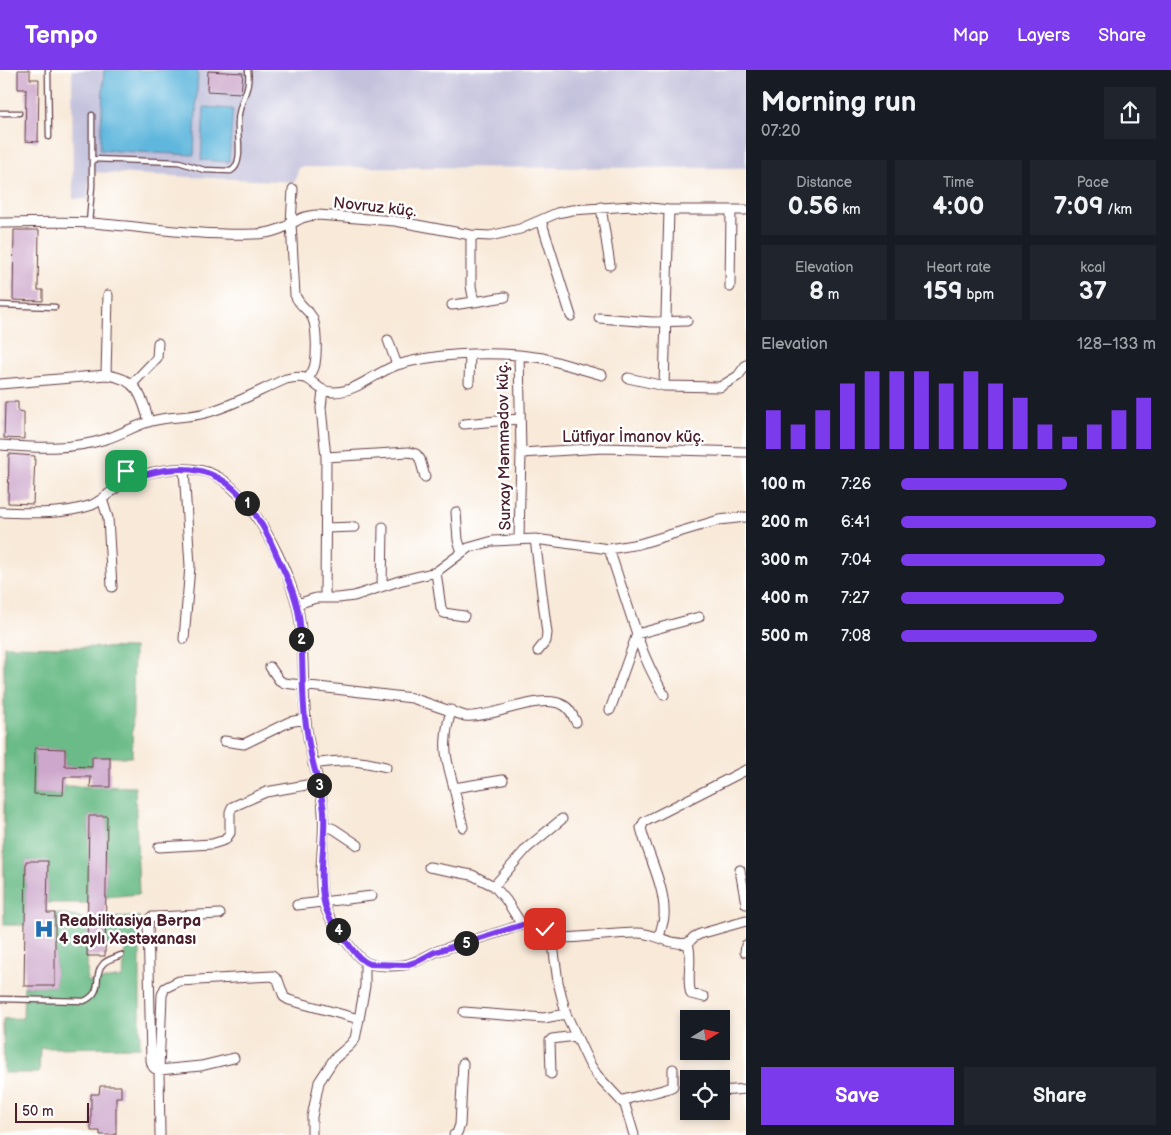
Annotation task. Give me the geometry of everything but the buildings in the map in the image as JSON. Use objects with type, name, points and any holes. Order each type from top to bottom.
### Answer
[{"type":"street","points":[[293,189],[291,223],[295,295],[299,304],[311,315],[315,325],[316,363],[308,378]]},
{"type":"street","name":"Novruz küç.","points":[[0,223],[89,223],[230,235],[274,231],[307,215],[318,214],[395,221],[471,235],[490,236],[520,229],[557,213],[601,207],[632,206],[669,210],[746,210]]},
{"type":"street","points":[[601,207],[610,265]]},
{"type":"street","points":[[664,386],[669,210]]},
{"type":"street","points":[[730,287],[731,210]]},
{"type":"street","points":[[541,220],[571,316]]},
{"type":"street","points":[[471,235],[471,286],[474,302]]},
{"type":"street","points":[[106,375],[108,295]]},
{"type":"street","points":[[452,305],[505,297]]},
{"type":"street","points":[[598,318],[665,322],[687,321]]},
{"type":"street","points":[[388,340],[397,366]]},
{"type":"street","points":[[132,384],[156,358],[158,342]]},
{"type":"street","points":[[469,382],[470,355]]},
{"type":"street","name":"Surxay Məmmədov küç.","points":[[323,390],[334,392],[347,390],[384,370],[424,360],[470,355],[519,355],[521,454],[519,538]]},
{"type":"street","points":[[519,355],[543,358],[602,375]]},
{"type":"street","points":[[628,378],[664,386],[720,387],[738,376],[746,365]]},
{"type":"street","points":[[0,384],[106,375],[115,376],[132,384],[140,393],[149,422]]},
{"type":"street","points":[[0,445],[42,448],[81,445],[123,434],[149,422],[166,418],[188,417],[208,412],[286,379],[297,376],[308,378],[323,390],[321,408],[326,457],[324,598]]},
{"type":"street","points":[[464,424],[519,419]]},
{"type":"street","name":"Lütfiyar İmanov küç.","points":[[521,454],[603,448],[746,452]]},
{"type":"street","points":[[326,457],[409,452],[416,454],[420,459],[425,477]]},
{"type":"street","points":[[124,482],[123,476],[126,471],[137,462]]},
{"type":"street","points":[[184,469],[190,566],[184,639]]},
{"type":"street","points":[[0,512],[42,513],[89,506],[102,499],[124,482],[156,472],[184,469],[197,470],[210,473],[229,484],[243,498],[260,521],[274,548],[297,604],[301,627],[305,719],[324,810],[322,879],[324,903],[334,924],[358,956],[365,962],[406,965],[435,952],[522,925],[537,926],[545,929],[552,937],[561,997],[566,1014],[597,1075],[621,1101],[630,1118],[634,1135]]},
{"type":"street","points":[[102,499],[108,518],[112,587]]},
{"type":"street","points":[[456,512],[458,540],[462,552]]},
{"type":"street","name":"Surxay Məmmədov küç.","points":[[297,604],[324,598],[354,596],[382,586],[436,572],[462,552],[477,544],[519,538],[609,549],[639,544],[719,520],[746,517]]},
{"type":"street","points":[[326,528],[355,527]]},
{"type":"street","points":[[382,586],[383,527]]},
{"type":"street","points":[[535,539],[547,632],[546,641],[538,651]]},
{"type":"street","points":[[609,549],[648,666],[664,695]]},
{"type":"street","points":[[436,572],[441,608],[444,613],[464,616]]},
{"type":"street","points":[[637,634],[699,617]]},
{"type":"street","points":[[610,710],[637,634]]},
{"type":"street","points":[[270,667],[278,680],[284,683],[412,698],[465,716],[473,717],[524,704],[555,703],[564,705],[576,722]]},
{"type":"street","points":[[451,710],[446,744],[462,827]]},
{"type":"street","points":[[224,741],[244,744],[290,722],[305,719]]},
{"type":"street","points":[[313,764],[358,760],[386,767]]},
{"type":"street","points":[[659,937],[664,917],[658,883],[641,828],[644,822],[746,770]]},
{"type":"street","points":[[454,788],[503,780]]},
{"type":"street","points":[[159,847],[212,844],[225,840],[230,833],[230,812],[232,807],[266,792],[318,783]]},
{"type":"street","points":[[494,886],[527,848],[562,819]]},
{"type":"street","points":[[324,825],[334,828],[358,845]]},
{"type":"street","points":[[429,867],[472,875],[494,886],[511,907],[522,925]]},
{"type":"street","points":[[740,870],[746,904]]},
{"type":"street","points":[[296,905],[372,896]]},
{"type":"street","points":[[220,914],[151,917],[148,922],[151,1060],[152,1066],[160,1070],[201,1066],[234,1058]]},
{"type":"street","points":[[552,937],[568,938],[637,933],[659,937],[680,945],[688,943],[700,934],[746,921]]},
{"type":"street","points":[[688,943],[691,962],[689,988],[691,994],[704,997]]},
{"type":"street","points":[[312,1135],[312,1117],[319,1082],[334,1059],[350,1046],[355,1039],[365,986],[365,962]]},
{"type":"street","points":[[160,1135],[162,995],[165,988],[179,981],[273,976],[278,980],[284,997],[289,1000],[359,1019]]},
{"type":"street","points":[[464,1012],[544,1018],[566,1014]]},
{"type":"street","points":[[551,1074],[550,1041],[552,1039],[576,1036]]},
{"type":"street","points":[[454,1135],[457,1133],[460,1125],[463,1063]]},
{"type":"street","points":[[621,1101],[644,1094],[669,1090],[673,1086],[673,1070]]},
{"type":"street","points":[[730,1090],[746,1089]]},
{"type":"lane","points":[[48,70],[49,137]]},
{"type":"lane","points":[[92,159],[179,162],[204,170],[231,171],[235,169],[238,162],[239,106],[248,90],[248,70]]},
{"type":"lane","points":[[0,113],[19,113]]},
{"type":"lane","points":[[89,223],[92,186],[92,115]]},
{"type":"lane","points":[[0,305],[55,307]]},
{"type":"lane","points":[[0,999],[84,1001],[92,998],[96,992],[101,967],[104,963],[121,955]]},
{"type":"shaded area","points":[[72,70],[746,70],[746,168],[299,167],[295,182],[89,172],[88,199],[73,199]]},
{"type":"green space","points":[[4,646],[134,648],[132,757],[92,757],[92,767],[65,766],[65,749],[35,748],[34,794],[63,795],[63,786],[135,787],[139,894],[106,897],[107,816],[89,816],[88,903],[47,903],[48,862],[26,861],[25,925],[4,925]]},
{"type":"green space","points":[[55,913],[88,919],[87,982],[123,977],[125,946],[105,946],[106,918],[140,917],[140,1047],[40,1048],[39,1073],[4,1073],[3,1019],[23,1018],[24,986],[55,986]]},
{"type":"water","points":[[104,70],[198,70],[194,155],[100,150]]},
{"type":"water","points":[[204,107],[233,109],[229,162],[201,160]]},
{"type":"place","name":"Reabilitasiya Bәrpa 4 saylı Xəstəxanası","points":[[44,929]]},
{"type":"route","points":[[126,471],[123,476],[124,482],[156,472],[184,469],[210,473],[220,478],[243,498],[260,521],[274,548],[297,604],[301,627],[307,734],[324,810],[322,879],[324,903],[334,924],[358,956],[370,964],[406,965],[435,952],[522,925],[537,926],[545,929]]}]
